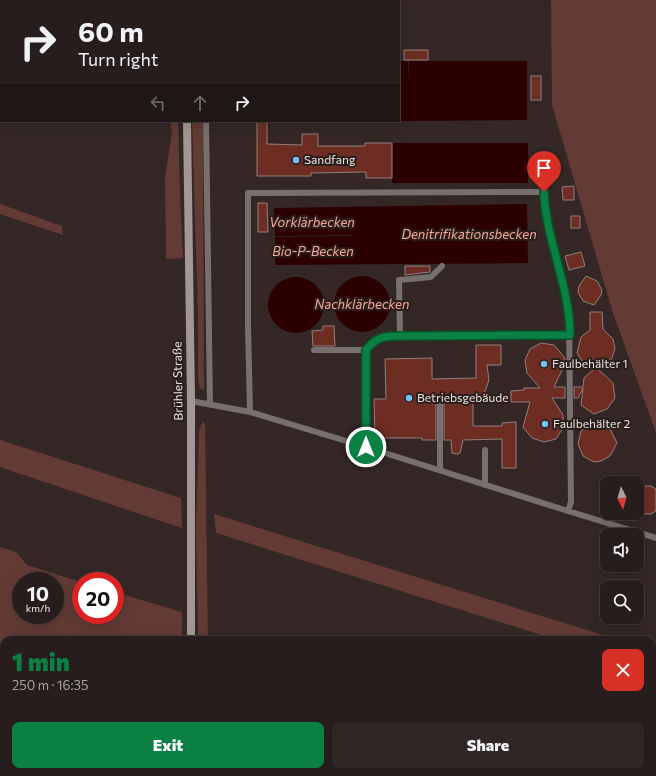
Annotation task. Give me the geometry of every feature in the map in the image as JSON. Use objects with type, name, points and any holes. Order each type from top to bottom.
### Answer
[{"type":"street","name":"Brühler Straße","points":[[187,122],[191,401],[191,636]]},
{"type":"lane","points":[[206,122],[210,404]]},
{"type":"lane","points":[[250,412],[248,325],[248,193],[544,192],[544,210],[569,315],[571,502],[568,511]]},
{"type":"lane","points":[[400,336],[399,280],[431,277],[442,266]]},
{"type":"lane","points":[[366,447],[366,350],[373,341],[382,336],[570,335]]},
{"type":"lane","points":[[314,350],[366,350]]},
{"type":"lane","points":[[191,401],[250,412],[656,538]]},
{"type":"lane","points":[[440,404],[440,470]]},
{"type":"lane","points":[[485,450],[485,485]]},
{"type":"shaded area","points":[[551,0],[656,0],[656,433],[612,310],[552,105]]},
{"type":"shaded area","points":[[170,122],[178,122],[183,258],[166,259],[165,177],[172,133]]},
{"type":"shaded area","points":[[192,122],[203,122],[204,390],[200,388],[198,380],[198,316]]},
{"type":"shaded area","points":[[0,204],[62,226],[63,235],[0,214]]},
{"type":"shaded area","points":[[203,421],[205,424],[208,636],[198,636],[196,528],[199,431]]},
{"type":"shaded area","points":[[0,440],[181,498],[182,528],[0,467]]},
{"type":"shaded area","points":[[214,514],[606,636],[544,636],[216,533]]},
{"type":"shaded area","points":[[0,547],[16,552],[27,565],[49,572],[12,572],[12,624],[64,624],[64,577],[72,579],[72,624],[124,624],[124,595],[182,612],[182,636],[0,636]]},
{"type":"water","points":[[400,61],[408,61],[409,82],[409,61],[527,61],[527,120],[400,121]]},
{"type":"water","points":[[276,122],[332,122],[276,123]]},
{"type":"water","points":[[392,143],[528,143],[528,183],[392,183]]},
{"type":"water","points":[[527,204],[528,263],[275,265],[275,237],[356,235],[275,236],[274,208]]},
{"type":"water","name":"Nachklärbecken","points":[[357,276],[367,276],[382,284],[388,293],[390,304],[388,315],[382,324],[367,332],[357,332],[346,327],[339,320],[334,309],[334,299],[339,288],[346,281]]},
{"type":"water","name":"Nachklärbecken","points":[[291,277],[301,277],[316,285],[322,294],[324,305],[322,316],[316,325],[301,333],[291,333],[280,328],[273,321],[268,310],[268,300],[273,289],[280,282]]},
{"type":"building","points":[[404,50],[428,50],[428,60],[404,60]]},
{"type":"building","points":[[531,76],[541,76],[541,100],[531,100]]},
{"type":"building","points":[[257,122],[267,122],[267,144],[302,145],[302,134],[318,134],[318,146],[365,146],[365,143],[392,143],[392,178],[366,178],[366,172],[311,173],[311,176],[257,176]]},
{"type":"building","points":[[574,186],[574,200],[563,200],[562,187]]},
{"type":"building","points":[[258,203],[267,203],[268,232],[258,232]]},
{"type":"building","points":[[571,216],[580,216],[580,228],[571,228]]},
{"type":"building","points":[[581,252],[585,266],[569,270],[565,256]]},
{"type":"building","points":[[405,266],[430,266],[430,272],[405,275]]},
{"type":"building","points":[[586,276],[597,281],[602,290],[601,295],[594,305],[583,301],[578,292],[579,286]]},
{"type":"building","points":[[590,312],[602,312],[603,329],[613,339],[615,348],[612,358],[599,370],[613,383],[615,398],[607,409],[594,414],[581,405],[583,388],[578,398],[574,398],[574,387],[583,387],[584,378],[593,370],[582,361],[577,353],[581,337],[590,330]]},
{"type":"building","points":[[323,326],[334,326],[335,346],[313,346],[312,331],[323,330]]},
{"type":"building","points":[[541,343],[554,345],[565,358],[563,368],[554,387],[565,387],[565,398],[552,398],[563,415],[563,428],[556,439],[544,442],[532,438],[523,427],[530,402],[511,402],[511,391],[524,390],[524,388],[540,388],[527,373],[525,360],[530,349]]},
{"type":"building","points":[[476,345],[501,345],[501,365],[487,365],[489,380],[483,397],[473,397],[473,426],[502,426],[502,423],[516,422],[516,468],[502,468],[502,439],[463,440],[460,453],[452,453],[451,440],[444,440],[444,404],[440,400],[437,400],[436,404],[436,440],[422,440],[422,438],[375,438],[374,399],[386,399],[385,359],[432,358],[432,379],[476,378]]},
{"type":"building","points":[[598,421],[610,429],[617,443],[610,456],[601,461],[594,462],[583,456],[578,444],[581,431]]},
{"type":"building","points":[[644,486],[651,486],[656,489],[656,511],[651,514],[644,514]]},
{"type":"place","name":"Sandfang","points":[[296,160]]},
{"type":"place","name":"Faulbehälter 1","points":[[544,364]]},
{"type":"place","name":"Betriebsgebäude","points":[[409,398]]},
{"type":"place","name":"Faulbehälter 2","points":[[545,424]]},
{"type":"route","points":[[366,447],[366,350],[373,341],[382,336],[570,335],[569,315],[544,210],[544,192]]},
{"type":"water label","name":"Vorklärbecken","points":[[312,222]]},
{"type":"water label","name":"Denitrifikationsbecken","points":[[469,234]]},
{"type":"water label","name":"Bio-P-Becken","points":[[313,251]]}]
